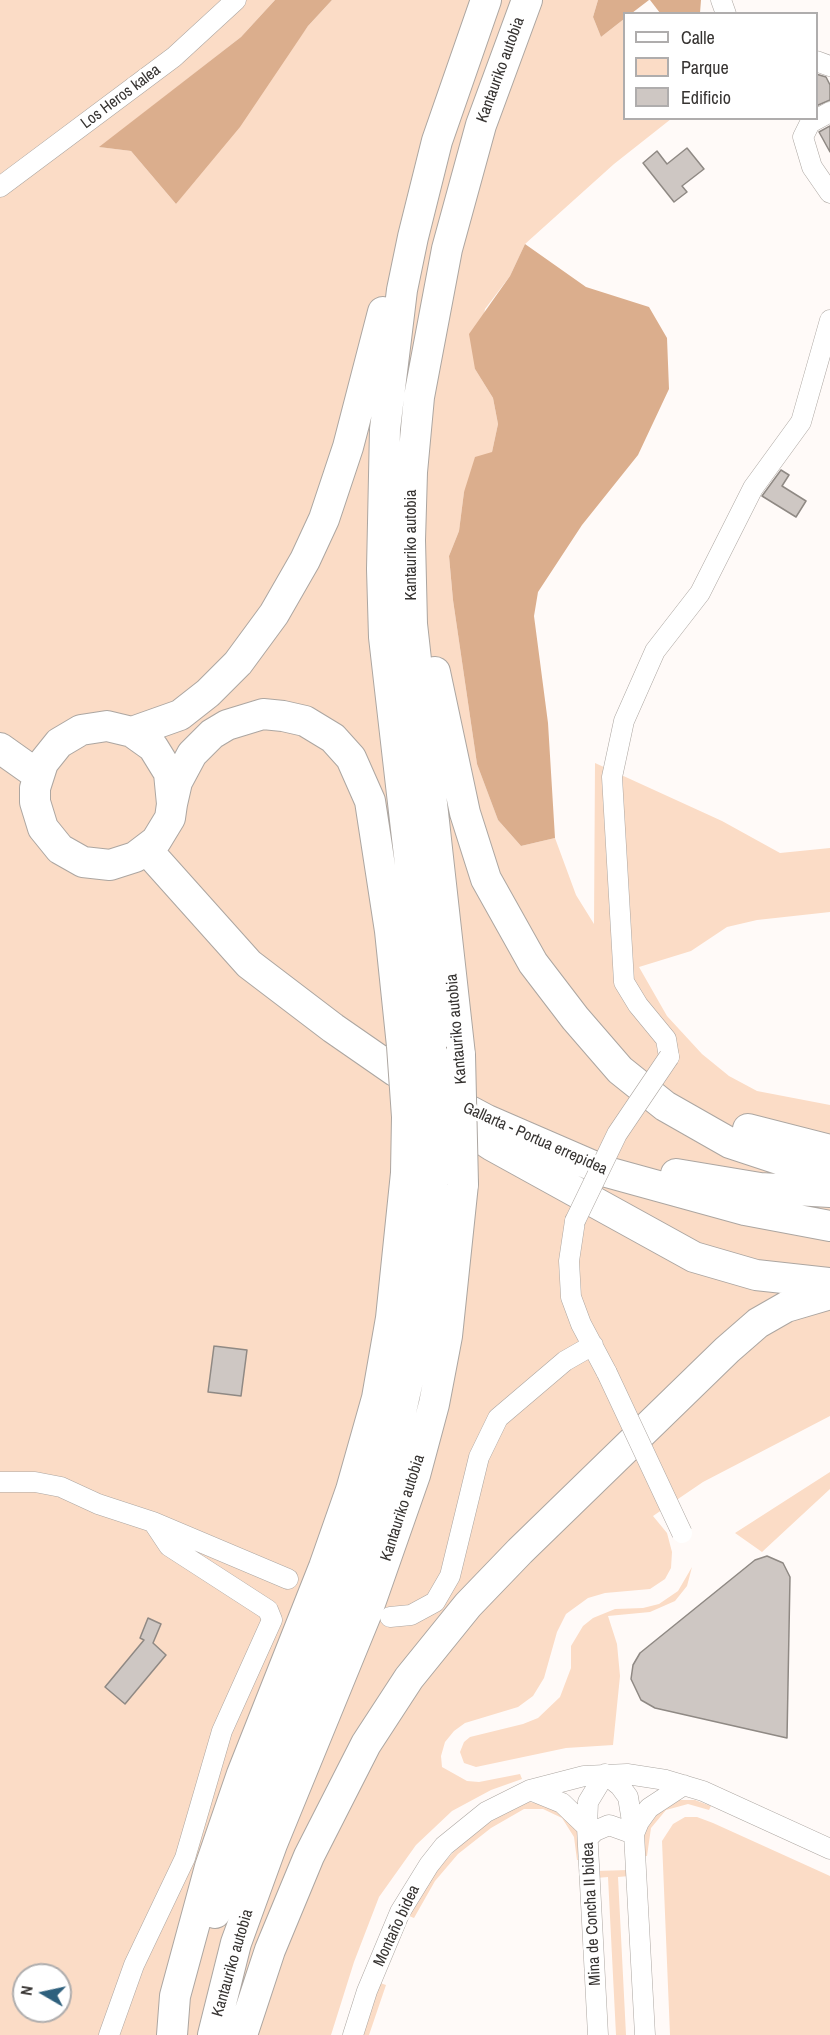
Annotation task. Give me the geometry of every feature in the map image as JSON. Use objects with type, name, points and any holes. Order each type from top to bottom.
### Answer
[{"type":"highway","name":"Kantauriko autobia","points":[[213,2035],[236,1943],[264,1866],[368,1612],[415,1475],[447,1336],[434,1179],[409,1055],[382,569],[385,429],[394,346],[412,237],[437,141],[486,0]]},
{"type":"highway","name":"Kantauriko autobia","points":[[184,2035],[214,1917],[244,1834],[341,1600],[390,1460],[419,1332],[434,1179],[460,1054],[412,624],[410,540],[412,471],[419,397],[431,322],[461,190],[498,72],[527,0]]},
{"type":"highway","points":[[132,732],[180,715],[208,693],[238,663],[274,614],[305,560],[324,519],[348,447],[417,181],[437,141]]},
{"type":"highway","points":[[419,397],[426,616],[441,710],[465,813],[486,879],[533,963],[620,1070],[665,1106],[730,1143],[830,1176]]},
{"type":"highway","points":[[172,804],[172,783],[165,764],[153,747],[132,732],[107,726],[94,727],[70,736],[50,752],[38,775],[35,789],[38,815],[50,839],[65,852],[83,861],[110,865],[123,862],[147,850],[164,830],[172,804],[177,782],[192,754],[212,734],[227,724],[263,714],[283,716],[305,721],[333,738],[351,758],[370,801],[409,1055],[447,1115],[491,1145],[694,1257],[756,1275],[830,1283]]},
{"type":"highway","points":[[0,748],[38,775]]},
{"type":"highway","name":"Gallarta - Portua errepidea","points":[[147,850],[249,963],[333,1028],[409,1055],[487,1120],[607,1172],[746,1210],[830,1226]]},
{"type":"highway","points":[[576,1018],[627,1065],[694,1108],[762,1135],[830,1150]]},
{"type":"highway","points":[[409,1055],[583,1146],[655,1169],[760,1188],[830,1192]]},
{"type":"highway","points":[[172,2035],[175,1996],[210,1867],[242,1774],[324,1567],[351,1490],[377,1398],[393,1307],[434,1179]]},
{"type":"highway","points":[[242,2035],[270,1950],[309,1856],[366,1744],[409,1678],[468,1605],[520,1551],[727,1350],[758,1323],[786,1307],[830,1294]]},
{"type":"street","name":"Los Heros kalea","points":[[0,187],[174,57],[236,0]]},
{"type":"street","points":[[815,120],[810,123],[803,137],[812,167],[830,193]]},
{"type":"street","points":[[682,1533],[607,1373],[581,1324],[571,1297],[569,1261],[575,1221],[618,1134],[669,1057],[666,1039],[638,1005],[624,982],[612,777],[624,721],[655,651],[700,593],[753,488],[801,422],[830,320]]},
{"type":"street","points":[[390,1617],[411,1615],[435,1602],[450,1576],[478,1457],[498,1418],[566,1361],[593,1345]]},
{"type":"street","points":[[0,1482],[35,1482],[61,1487],[99,1504],[153,1522],[288,1579]]},
{"type":"street","points":[[109,2035],[134,1965],[185,1858],[222,1731],[272,1620],[268,1610],[169,1546],[153,1522]]},
{"type":"street","points":[[634,1834],[609,1825],[587,1833],[588,1802],[605,1774],[620,1786],[628,1797],[634,1834],[645,2035]]},
{"type":"street","name":"Montaño bidea","points":[[353,2035],[367,1991],[400,1912],[429,1865],[444,1846],[486,1812],[530,1790],[557,1781],[605,1774],[646,1776],[684,1785],[830,1849]]},
{"type":"street","points":[[634,1834],[649,1808],[684,1785]]},
{"type":"street","name":"Mina de Concha II bidea","points":[[530,1790],[562,1803],[587,1833],[598,2035]]},
{"type":"green space","points":[[0,0],[275,0],[241,37],[100,147],[131,151],[176,204],[308,26],[332,0],[598,0],[593,17],[601,37],[623,20],[623,120],[670,120],[614,164],[525,244],[510,276],[485,309],[475,369],[493,398],[498,424],[492,452],[464,492],[459,531],[449,556],[453,600],[477,764],[498,820],[521,846],[555,838],[576,895],[594,924],[595,763],[722,821],[780,853],[830,848],[830,912],[757,920],[727,927],[691,951],[639,967],[667,1016],[702,1054],[729,1076],[757,1091],[830,1105],[830,1416],[703,1482],[653,1516],[667,1533],[672,1552],[671,1568],[665,1579],[650,1589],[605,1593],[588,1598],[566,1614],[557,1632],[544,1678],[533,1696],[518,1707],[465,1723],[454,1731],[445,1742],[441,1756],[442,1767],[467,1781],[479,1782],[520,1774],[522,1779],[491,1790],[452,1811],[416,1845],[379,1897],[354,1962],[331,2035],[0,2035]]},
{"type":"green space","points":[[830,1472],[830,1489],[762,1552],[735,1533]]},
{"type":"green space","points":[[692,1567],[687,1586],[675,1601],[650,1612],[608,1616],[617,1644],[620,1676],[613,1745],[566,1748],[476,1767],[464,1763],[460,1752],[464,1742],[470,1737],[538,1718],[560,1697],[571,1668],[571,1646],[583,1626],[593,1618],[615,1609],[643,1608],[659,1604],[678,1591]]},
{"type":"green space","points":[[679,1800],[695,1800],[711,1806],[709,1810],[688,1804],[666,1810],[651,1828],[647,1856],[642,1856],[643,1834],[649,1819]]},
{"type":"green space","points":[[529,1802],[551,1805],[578,1830],[582,1860],[577,1860],[574,1837],[562,1818],[543,1809],[524,1809],[491,1828],[458,1854],[435,1881],[414,1918],[409,1916],[418,1897],[442,1864],[469,1836],[508,1810]]},
{"type":"green space","points":[[685,1817],[697,1817],[713,1823],[830,1876],[830,2035],[670,2035],[662,1841],[673,1824]]},
{"type":"green space","points":[[629,1870],[630,1876],[618,1877],[626,2035],[616,2035],[608,1877],[596,1878],[595,1871]]},
{"type":"green space","points":[[380,1983],[386,1985],[369,2035],[363,2035]]},
{"type":"shaded area","points":[[275,0],[332,0],[308,26],[240,127],[176,204],[131,151],[99,147],[241,37]]},
{"type":"shaded area","points":[[598,0],[649,0],[633,12],[623,12],[623,20],[601,37],[593,17]]},
{"type":"shaded area","points":[[650,0],[701,0],[700,12],[659,12]]},
{"type":"shaded area","points":[[525,244],[586,287],[649,307],[667,338],[669,389],[638,455],[582,525],[538,592],[534,616],[548,723],[555,838],[521,846],[498,820],[477,764],[453,600],[449,556],[459,531],[464,492],[475,457],[492,452],[498,424],[493,398],[475,369],[469,334],[510,276]]},
{"type":"building","points":[[818,75],[826,77],[830,85],[830,100],[818,105]]},
{"type":"building","points":[[830,126],[830,152],[819,132]]},
{"type":"building","points":[[687,148],[704,169],[682,186],[687,192],[674,202],[643,163],[657,151],[667,164]]},
{"type":"building","points":[[781,470],[789,475],[782,486],[806,501],[796,517],[762,496]]},
{"type":"building","points":[[214,1346],[247,1350],[241,1396],[208,1392]]},
{"type":"building","points":[[767,1556],[783,1563],[790,1577],[787,1738],[655,1708],[641,1700],[631,1679],[633,1665],[640,1653],[755,1560]]},
{"type":"building","points":[[148,1618],[161,1624],[153,1643],[166,1655],[125,1704],[105,1687],[144,1640],[140,1638]]}]
